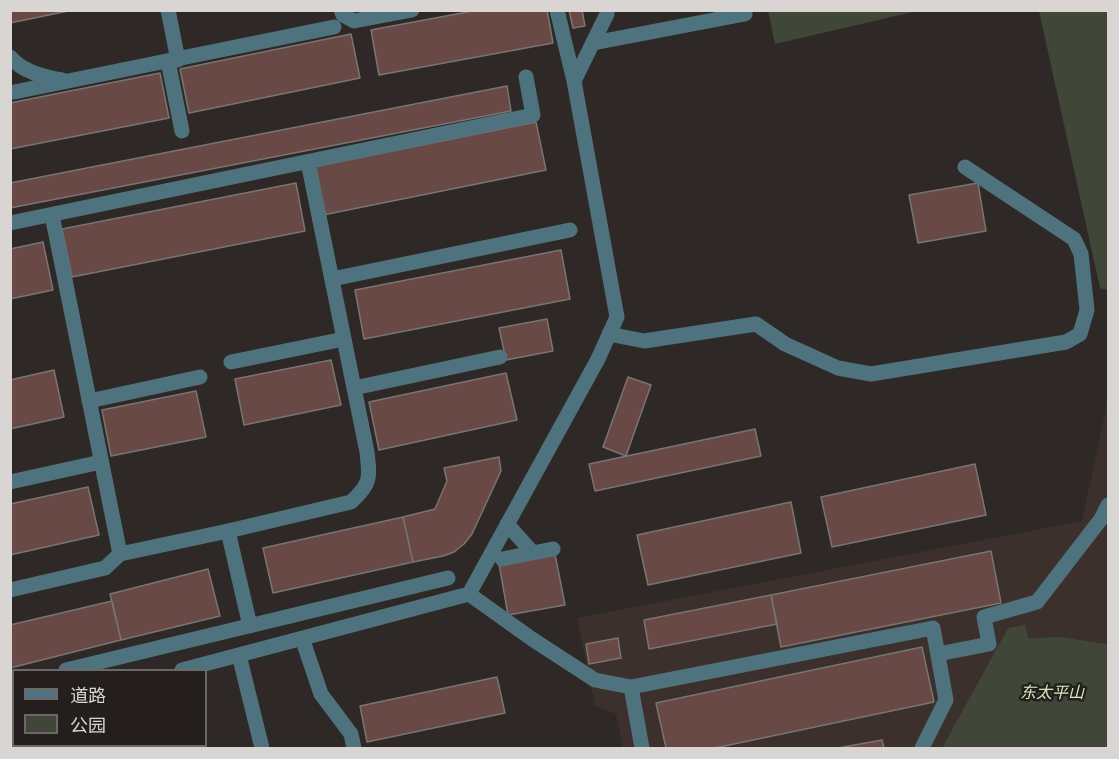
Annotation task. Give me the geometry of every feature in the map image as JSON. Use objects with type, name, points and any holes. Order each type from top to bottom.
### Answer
[{"type":"street","points":[[168,10],[182,131]]},
{"type":"street","points":[[341,10],[343,15],[354,21],[412,10]]},
{"type":"street","points":[[186,669],[469,594],[592,369],[617,317],[574,81],[557,10]]},
{"type":"street","points":[[574,81],[607,10]]},
{"type":"street","points":[[593,42],[745,14]]},
{"type":"street","points":[[14,92],[334,27]]},
{"type":"street","points":[[10,57],[15,63],[31,72],[70,81]]},
{"type":"street","points":[[10,223],[533,115],[526,77]]},
{"type":"street","points":[[10,590],[105,568],[120,554],[351,502],[362,491],[368,480],[369,469],[308,162]]},
{"type":"street","points":[[609,334],[644,341],[756,324],[785,344],[838,368],[871,374],[1066,342],[1080,334],[1087,310],[1081,254],[1074,239],[965,166]]},
{"type":"street","points":[[52,215],[120,554]]},
{"type":"street","points":[[332,279],[570,230]]},
{"type":"street","points":[[231,362],[344,339]]},
{"type":"street","points":[[354,388],[500,357]]},
{"type":"street","points":[[89,401],[200,377]]},
{"type":"street","points":[[10,482],[101,462]]},
{"type":"street","points":[[938,654],[989,644],[984,617],[1037,602],[1101,519],[1108,505]]},
{"type":"street","points":[[507,524],[532,553]]},
{"type":"street","points":[[228,531],[250,626]]},
{"type":"street","points":[[502,559],[553,549]]},
{"type":"street","points":[[70,669],[448,578]]},
{"type":"street","points":[[469,594],[595,680],[631,687],[933,628],[946,700],[922,748]]},
{"type":"street","points":[[302,638],[321,694],[351,734],[354,748]]},
{"type":"street","points":[[239,655],[262,748]]},
{"type":"street","points":[[631,687],[642,748]]},
{"type":"shaded area","points":[[1108,399],[1108,644],[1059,637],[1028,638],[1008,628],[942,748],[623,748],[616,714],[595,706],[577,618],[1082,521]]},
{"type":"green space","points":[[768,10],[917,11],[775,44]]},
{"type":"green space","points":[[1039,11],[1108,11],[1108,290],[1100,288]]},
{"type":"green space","name":"东太平山","points":[[1025,625],[1028,638],[1059,637],[1108,644],[1108,748],[942,748],[1008,628]]},
{"type":"building","points":[[10,10],[73,10],[10,23]]},
{"type":"building","points":[[478,10],[547,10],[553,43],[379,75],[371,30]]},
{"type":"building","points":[[569,10],[582,10],[585,26],[573,28]]},
{"type":"building","points":[[351,34],[360,78],[189,113],[180,69]]},
{"type":"building","points":[[160,73],[169,118],[10,149],[10,103]]},
{"type":"building","points":[[507,86],[511,111],[10,208],[10,183]]},
{"type":"building","points":[[536,122],[546,170],[323,215],[313,167]]},
{"type":"building","points":[[296,183],[305,231],[72,277],[62,229]]},
{"type":"building","points":[[978,183],[986,231],[918,243],[909,195]]},
{"type":"building","points":[[43,242],[53,290],[10,299],[10,249]]},
{"type":"building","points":[[561,250],[570,299],[364,339],[355,290]]},
{"type":"building","points":[[547,319],[553,351],[506,360],[499,328]]},
{"type":"building","points":[[331,360],[341,405],[244,425],[235,379]]},
{"type":"building","points":[[54,370],[64,417],[10,429],[10,380]]},
{"type":"building","points":[[506,373],[517,420],[379,450],[369,402]]},
{"type":"building","points":[[628,377],[651,385],[626,456],[603,447]]},
{"type":"building","points":[[196,391],[206,437],[111,456],[102,410]]},
{"type":"building","points":[[755,429],[761,456],[595,491],[589,464]]},
{"type":"building","points":[[499,457],[501,471],[472,534],[464,544],[454,552],[443,556],[413,562],[403,517],[435,509],[447,481],[444,468]]},
{"type":"building","points":[[975,464],[986,515],[832,547],[821,497]]},
{"type":"building","points":[[88,487],[99,535],[10,555],[10,504]]},
{"type":"building","points":[[791,502],[801,553],[648,585],[637,535]]},
{"type":"building","points":[[403,517],[413,562],[273,593],[263,548]]},
{"type":"building","points":[[991,551],[1001,603],[781,647],[771,595]]},
{"type":"building","points":[[555,554],[565,605],[508,615],[499,564]]},
{"type":"building","points":[[208,569],[220,616],[121,640],[110,594]]},
{"type":"building","points":[[771,595],[777,624],[649,649],[644,620]]},
{"type":"building","points":[[112,601],[121,640],[10,668],[10,625]]},
{"type":"building","points":[[618,638],[621,658],[589,664],[586,644]]},
{"type":"building","points":[[922,647],[934,702],[715,748],[666,748],[656,703]]},
{"type":"building","points":[[497,677],[505,713],[367,742],[360,706]]},
{"type":"building","points":[[882,740],[884,748],[838,748]]}]
